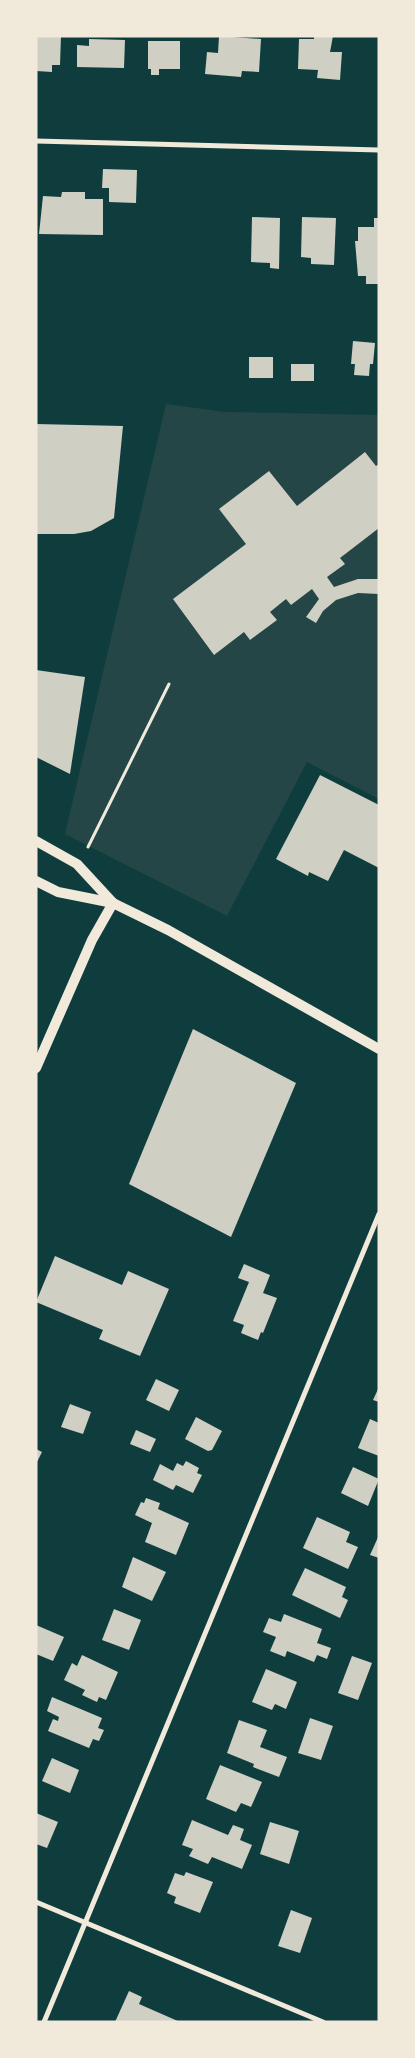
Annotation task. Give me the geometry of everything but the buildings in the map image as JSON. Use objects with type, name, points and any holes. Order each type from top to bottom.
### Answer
[{"type":"main road","points":[[36,841],[77,864],[113,903]]},
{"type":"main road","points":[[36,881],[58,892],[113,903],[168,930],[379,1049]]},
{"type":"main road","points":[[36,1068],[92,940],[113,903]]},
{"type":"street","points":[[36,142],[379,150]]},
{"type":"street","points":[[44,2022],[379,1214]]},
{"type":"street","points":[[36,1902],[323,2022]]},
{"type":"path","points":[[88,847],[169,684]]},
{"type":"shaded area","points":[[166,404],[225,412],[379,415],[379,799],[307,762],[227,916],[65,834]]}]
